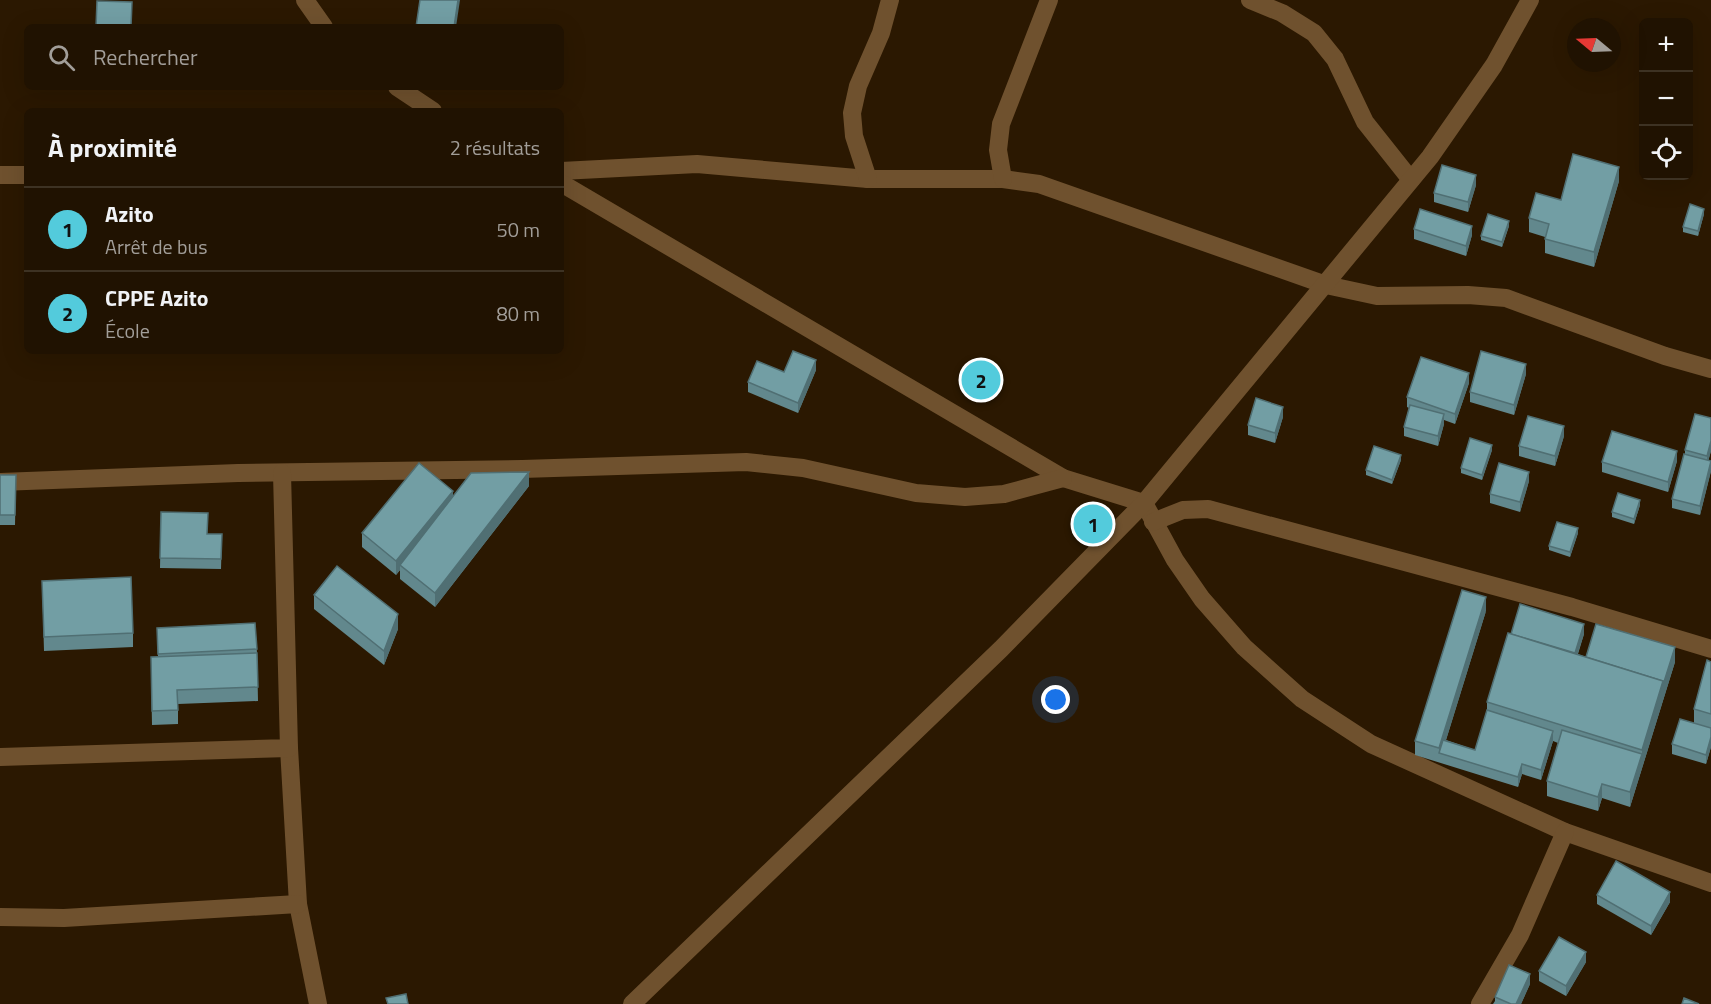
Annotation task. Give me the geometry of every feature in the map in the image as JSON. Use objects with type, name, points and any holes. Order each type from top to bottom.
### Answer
[{"type":"street","points":[[305,0],[322,24]]},
{"type":"street","points":[[868,179],[854,136],[852,113],[858,86],[881,33],[890,0]]},
{"type":"street","points":[[1003,180],[998,150],[1001,124],[1049,0]]},
{"type":"street","points":[[1250,0],[1282,13],[1314,33],[1335,59],[1365,122],[1411,180]]},
{"type":"street","points":[[632,1004],[1001,649],[1144,503],[1430,157],[1494,65],[1530,0]]},
{"type":"street","points":[[402,90],[428,108]]},
{"type":"street","points":[[564,171],[697,164],[868,179],[1003,180],[1039,184],[1326,285],[1377,296],[1468,295],[1506,298],[1665,356],[1711,369]]},
{"type":"street","points":[[0,175],[24,175]]},
{"type":"street","points":[[564,185],[1063,478],[1144,503],[1153,522],[1202,599],[1244,647],[1302,699],[1371,744],[1565,832],[1711,883]]},
{"type":"street","points":[[0,482],[746,462],[803,468],[916,493],[965,497],[1004,494],[1063,478]]},
{"type":"street","points":[[282,473],[289,748],[298,904],[318,1004]]},
{"type":"street","points":[[1153,522],[1183,510],[1208,509],[1572,607],[1711,649]]},
{"type":"street","points":[[0,757],[289,748]]},
{"type":"street","points":[[1479,1004],[1520,935],[1565,832]]},
{"type":"street","points":[[0,917],[64,918],[298,904]]},
{"type":"building","points":[[420,0],[458,0],[454,24],[416,24]]},
{"type":"building","points":[[97,1],[132,2],[131,24],[96,24]]},
{"type":"building","points":[[1573,154],[1619,167],[1594,252],[1545,239],[1549,224],[1529,218],[1536,193],[1561,200]]},
{"type":"building","points":[[1442,165],[1476,175],[1468,202],[1434,193]]},
{"type":"building","points":[[1690,204],[1704,209],[1698,231],[1683,227]]},
{"type":"building","points":[[1420,209],[1472,226],[1466,246],[1414,229]]},
{"type":"building","points":[[1488,214],[1509,221],[1502,242],[1481,236]]},
{"type":"building","points":[[793,351],[816,360],[798,403],[748,382],[757,361],[784,372]]},
{"type":"building","points":[[1481,351],[1526,364],[1514,405],[1470,392]]},
{"type":"building","points":[[1421,357],[1469,373],[1455,414],[1407,397]]},
{"type":"building","points":[[1256,398],[1283,407],[1275,433],[1248,425]]},
{"type":"building","points":[[1410,405],[1444,414],[1438,436],[1404,427]]},
{"type":"building","points":[[1695,414],[1711,418],[1711,441],[1707,456],[1685,450]]},
{"type":"building","points":[[1528,416],[1564,426],[1555,456],[1519,446]]},
{"type":"building","points":[[1612,431],[1677,451],[1668,482],[1602,462]]},
{"type":"building","points":[[1470,438],[1492,445],[1482,475],[1461,468]]},
{"type":"building","points":[[1374,446],[1401,455],[1392,480],[1366,470]]},
{"type":"building","points":[[1684,454],[1711,461],[1700,506],[1672,499]]},
{"type":"building","points":[[419,463],[453,491],[396,561],[362,533]]},
{"type":"building","points":[[1499,463],[1529,472],[1520,502],[1490,494]]},
{"type":"building","points":[[529,472],[435,593],[400,565],[471,473]]},
{"type":"building","points":[[0,475],[16,475],[15,515],[0,515]]},
{"type":"building","points":[[1618,493],[1640,500],[1634,519],[1612,512]]},
{"type":"building","points":[[161,512],[208,513],[207,534],[222,534],[221,559],[160,558]]},
{"type":"building","points":[[1557,522],[1578,528],[1570,552],[1549,546]]},
{"type":"building","points":[[337,566],[398,614],[384,651],[314,595]]},
{"type":"building","points":[[131,577],[133,633],[44,637],[42,581]]},
{"type":"building","points":[[1462,590],[1486,597],[1439,748],[1415,741]]},
{"type":"building","points":[[1520,604],[1584,624],[1575,653],[1511,634]]},
{"type":"building","points":[[255,623],[257,649],[158,654],[157,628]]},
{"type":"building","points":[[1596,624],[1675,647],[1663,685],[1663,681],[1586,657]]},
{"type":"building","points":[[1508,633],[1663,681],[1642,750],[1487,702]]},
{"type":"building","points":[[257,653],[258,687],[177,690],[178,710],[152,711],[151,657]]},
{"type":"building","points":[[1707,660],[1711,662],[1711,714],[1694,709]]},
{"type":"building","points":[[1487,710],[1553,731],[1541,770],[1522,764],[1518,777],[1439,753],[1443,740],[1475,750]]},
{"type":"building","points":[[1680,719],[1711,728],[1706,755],[1672,744]]},
{"type":"building","points":[[1562,730],[1642,754],[1630,792],[1602,784],[1598,797],[1547,781]]},
{"type":"building","points":[[1616,861],[1670,892],[1651,926],[1597,895]]},
{"type":"building","points":[[1559,937],[1586,952],[1566,986],[1539,971]]},
{"type":"building","points":[[1509,965],[1530,974],[1516,1004],[1495,997]]},
{"type":"building","points":[[406,994],[408,1004],[388,1004],[386,998]]},
{"type":"building","points":[[1684,998],[1699,1004],[1682,1004]]},
{"type":"place","name":"CPPE Azito","points":[[981,380]]},
{"type":"place","name":"Azito","points":[[1093,524]]}]
